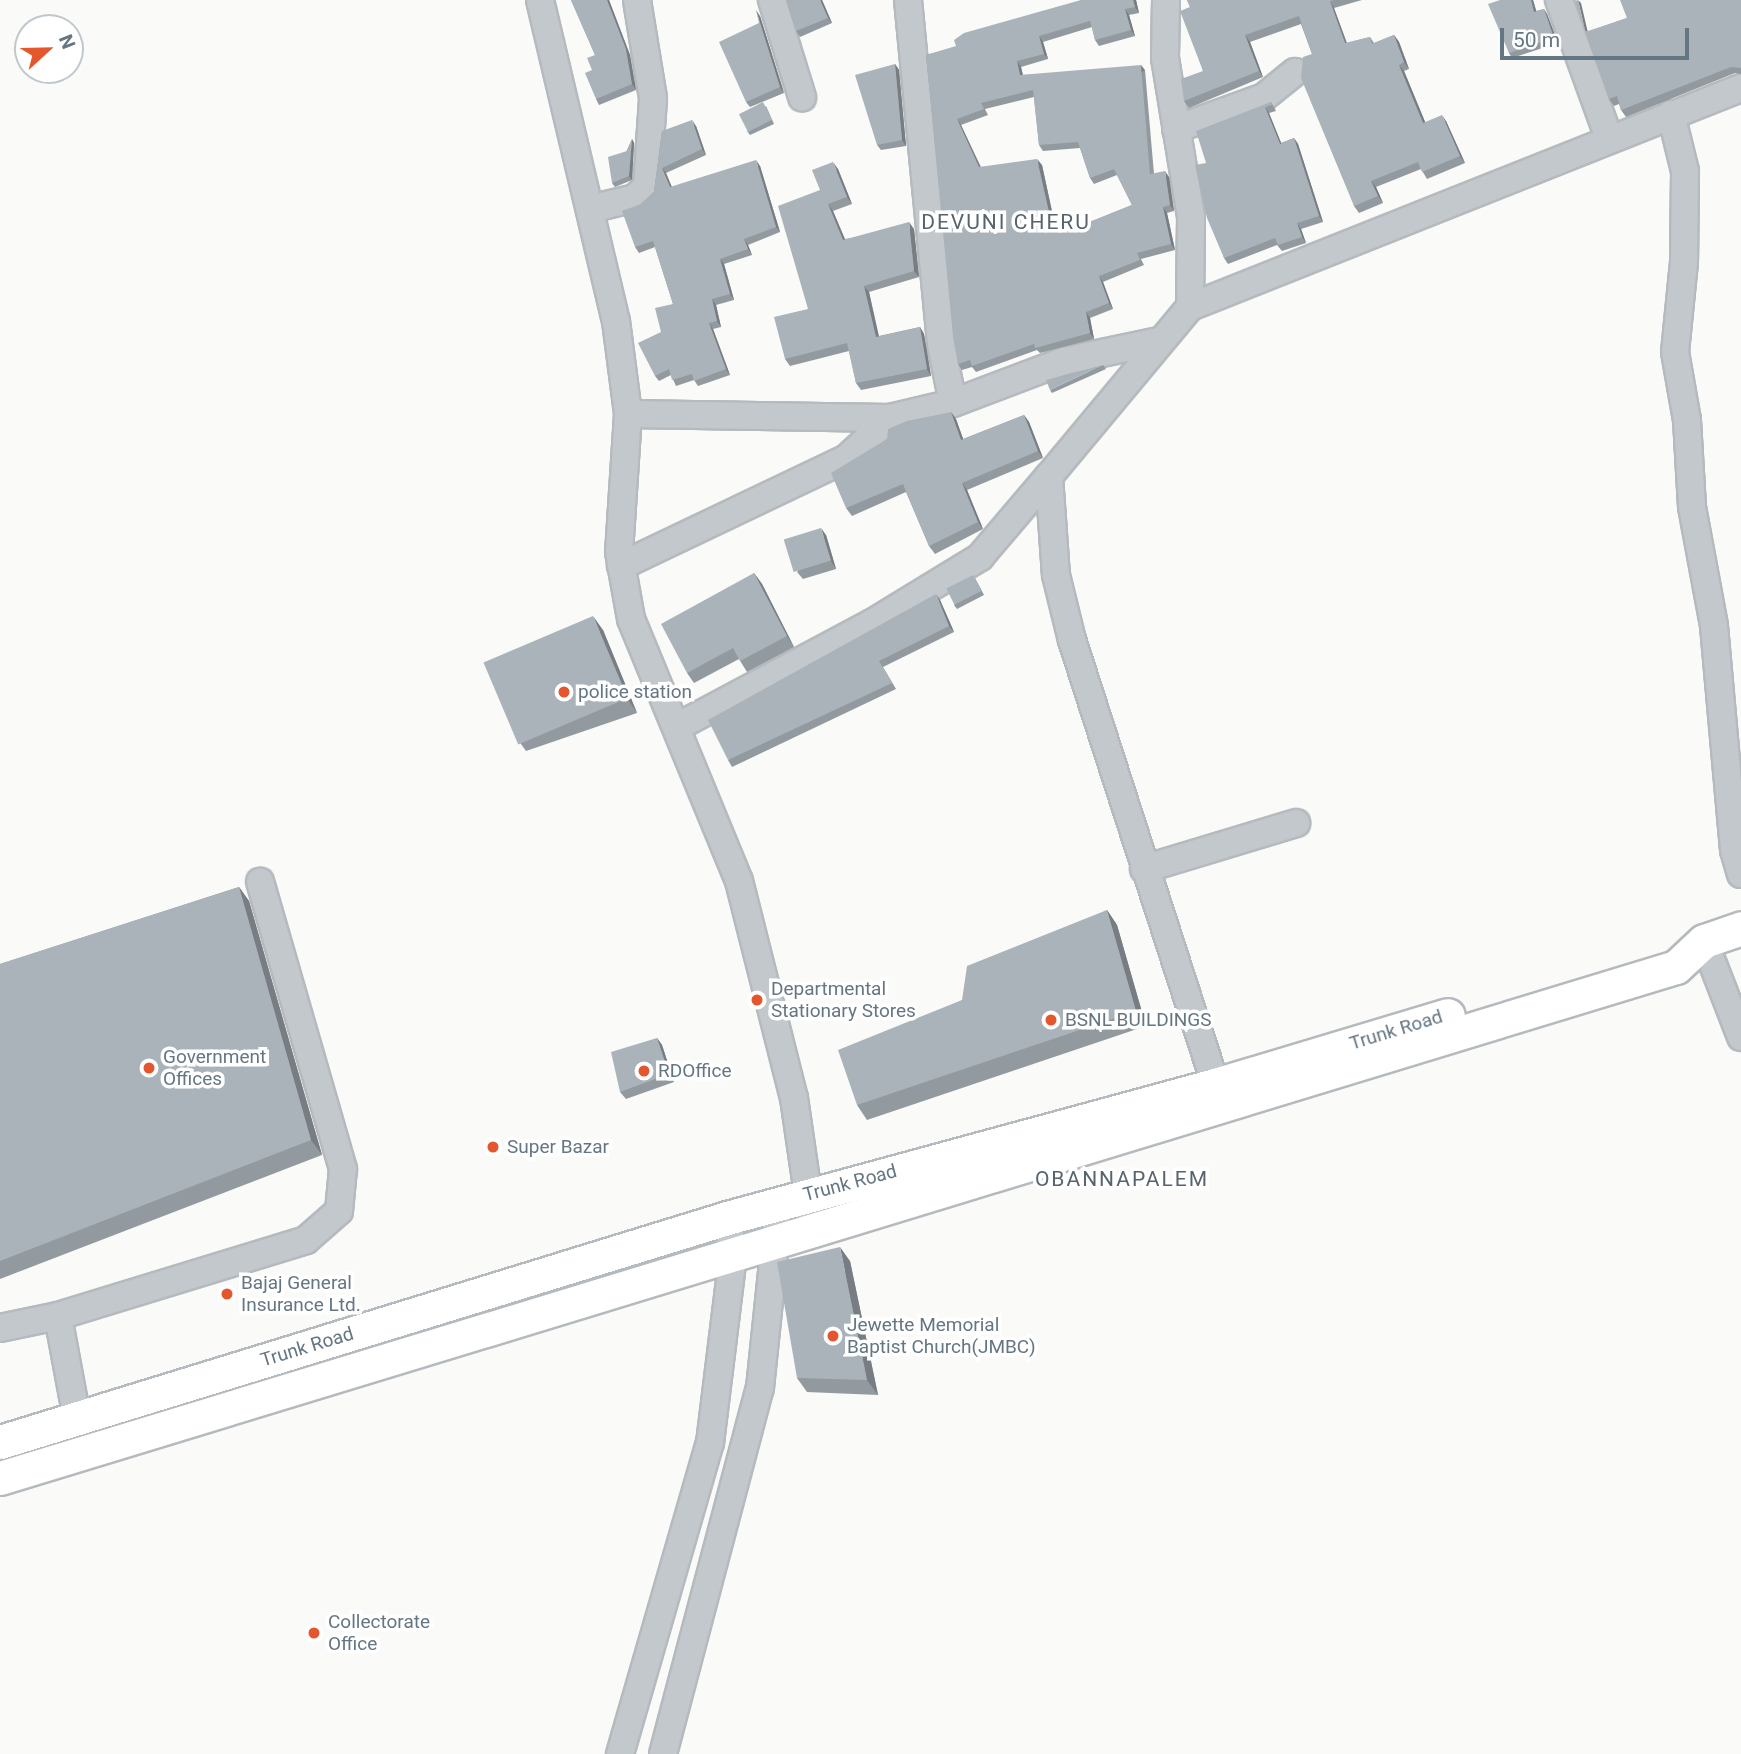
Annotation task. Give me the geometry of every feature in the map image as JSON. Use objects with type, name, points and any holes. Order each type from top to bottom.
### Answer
[{"type":"main road","name":"Trunk Road","points":[[0,1441],[792,1199],[1219,1097],[1669,947],[1704,942],[1741,928]]},
{"type":"main road","points":[[0,1478],[733,1255],[1219,1097]]},
{"type":"street","points":[[540,0],[616,321],[628,414],[621,566],[631,620],[665,711],[677,727],[739,881],[794,1098],[792,1199],[776,1241],[760,1388],[663,1754]]},
{"type":"street","points":[[590,209],[635,198],[647,187],[653,98],[638,0]]},
{"type":"street","points":[[772,0],[803,97]]},
{"type":"street","points":[[908,0],[938,317],[953,403]]},
{"type":"street","points":[[1166,0],[1165,58],[1191,217],[1190,307]]},
{"type":"street","points":[[1559,0],[1609,138]]},
{"type":"street","points":[[1176,129],[1264,97],[1295,72]]},
{"type":"street","points":[[677,727],[872,622],[980,557],[1190,307],[1609,138],[1741,88]]},
{"type":"street","points":[[1671,114],[1685,171],[1684,262],[1675,352],[1687,420],[1692,508],[1714,625],[1734,850],[1741,874]]},
{"type":"street","points":[[628,414],[890,418],[953,403],[1065,361],[1159,341]]},
{"type":"street","points":[[621,566],[847,458],[890,418]]},
{"type":"street","points":[[1049,476],[1056,575],[1144,869],[1219,1097]]},
{"type":"street","points":[[1144,869],[1296,823]]},
{"type":"street","points":[[0,1328],[58,1316],[306,1240],[339,1211],[343,1190],[340,1158],[260,882]]},
{"type":"street","points":[[1704,942],[1741,1037]]},
{"type":"street","points":[[792,1199],[814,1229]]},
{"type":"street","points":[[620,1754],[710,1443],[733,1255],[727,1218]]},
{"type":"street","points":[[58,1316],[77,1419]]},
{"type":"building","points":[[571,0],[607,0],[626,49],[632,84],[596,99],[585,73],[592,70],[587,58],[595,55]]},
{"type":"building","points":[[786,0],[820,0],[828,18],[796,31]]},
{"type":"building","points":[[1081,0],[1133,0],[1135,7],[1125,9],[1131,30],[1095,40],[1090,21],[1039,36],[1044,54],[1017,61],[1020,75],[1141,65],[1150,174],[1165,171],[1170,205],[1163,207],[1171,244],[1137,253],[1140,260],[1099,276],[1109,303],[1086,312],[1090,333],[1035,348],[1034,344],[972,366],[970,360],[958,364],[953,336],[926,55],[956,46],[954,40],[964,33]],"holes":[[[1033,90],[1039,145],[1078,142],[1090,178],[1114,169],[1132,205],[1065,232],[1059,217],[1051,221],[1037,159],[979,167],[957,119],[984,109],[981,103]]]},
{"type":"building","points":[[1187,0],[1334,0],[1330,1],[1345,43],[1370,37],[1372,44],[1394,35],[1404,62],[1399,65],[1423,123],[1442,115],[1460,156],[1422,172],[1418,162],[1371,181],[1378,196],[1354,206],[1301,78],[1303,57],[1312,54],[1299,16],[1245,35],[1259,71],[1184,101],[1181,79],[1203,71],[1180,11],[1190,7]]},
{"type":"building","points":[[1500,0],[1531,0],[1534,12],[1544,9],[1554,38],[1509,53],[1488,4]]},
{"type":"building","points":[[1578,0],[1585,30],[1575,1]]},
{"type":"building","points":[[1620,0],[1741,0],[1741,68],[1731,67],[1621,110],[1617,96],[1609,99],[1585,32],[1627,18]]},
{"type":"building","points":[[756,10],[780,87],[746,102],[719,42],[759,23]]},
{"type":"building","points":[[895,64],[902,140],[877,145],[855,75]]},
{"type":"building","points":[[763,102],[772,120],[748,132],[739,114]]},
{"type":"building","points":[[1271,102],[1272,105],[1265,107],[1280,144],[1294,138],[1319,216],[1297,223],[1302,237],[1278,245],[1275,238],[1224,258],[1207,218],[1195,165],[1206,163],[1196,131]]},
{"type":"building","points":[[692,120],[702,149],[662,168],[670,187],[756,160],[776,227],[744,239],[748,249],[720,259],[730,294],[712,299],[717,321],[709,323],[726,369],[694,381],[692,374],[672,380],[669,369],[655,376],[638,343],[661,332],[655,308],[673,304],[653,241],[635,247],[622,211],[641,204],[654,192],[662,131]]},
{"type":"building","points":[[632,139],[629,176],[612,183],[608,157],[627,151]]},
{"type":"building","points":[[833,162],[847,197],[828,204],[843,240],[909,222],[914,271],[864,286],[876,337],[920,327],[927,369],[856,383],[847,343],[785,359],[774,317],[808,309],[778,206],[820,190],[812,170]]},
{"type":"building","points":[[1103,365],[1050,390],[1046,380]]},
{"type":"building","points":[[951,412],[961,440],[1024,415],[1038,451],[962,483],[978,522],[929,546],[903,484],[846,508],[831,473],[887,439],[888,429],[907,421]]},
{"type":"building","points":[[821,528],[831,561],[794,572],[784,539]]},
{"type":"building","points":[[754,573],[787,636],[740,661],[733,648],[687,673],[661,624]]},
{"type":"building","points":[[973,575],[981,591],[954,605],[946,589]]},
{"type":"building","points":[[936,594],[949,626],[879,661],[892,683],[728,760],[708,720]]},
{"type":"building","name":"police station","points":[[593,616],[628,698],[518,744],[483,662]]},
{"type":"building","name":"Government Offices","points":[[239,887],[311,1140],[0,1261],[0,964]]},
{"type":"building","name":"BSNL BUILDINGS","points":[[1107,910],[1136,1011],[857,1105],[838,1050],[962,1000],[967,966]]},
{"type":"building","points":[[657,1038],[669,1074],[620,1092],[611,1052]]},
{"type":"building","points":[[840,1247],[867,1380],[797,1378],[777,1262]]},
{"type":"place","name":"police station","points":[[564,692]]},
{"type":"place","name":"Departmental Stationary Stores","points":[[757,1000]]},
{"type":"place","name":"BSNL BUILDINGS","points":[[1051,1020]]},
{"type":"place","name":"Government Offices","points":[[149,1068]]},
{"type":"place","name":"RDOffice","points":[[644,1071]]},
{"type":"place","name":"Super Bazar","points":[[493,1147]]},
{"type":"place","name":"Bajaj General Insurance Ltd.","points":[[227,1294]]},
{"type":"place","name":"Jewette Memorial Baptist Church(JMBC)","points":[[833,1336]]},
{"type":"place","name":"Collectorate Office","points":[[314,1633]]},
{"type":"district","name":"DEVUNI CHERU","points":[[1006,222]]},
{"type":"district","name":"OBANNAPALEM","points":[[1122,1179]]}]
